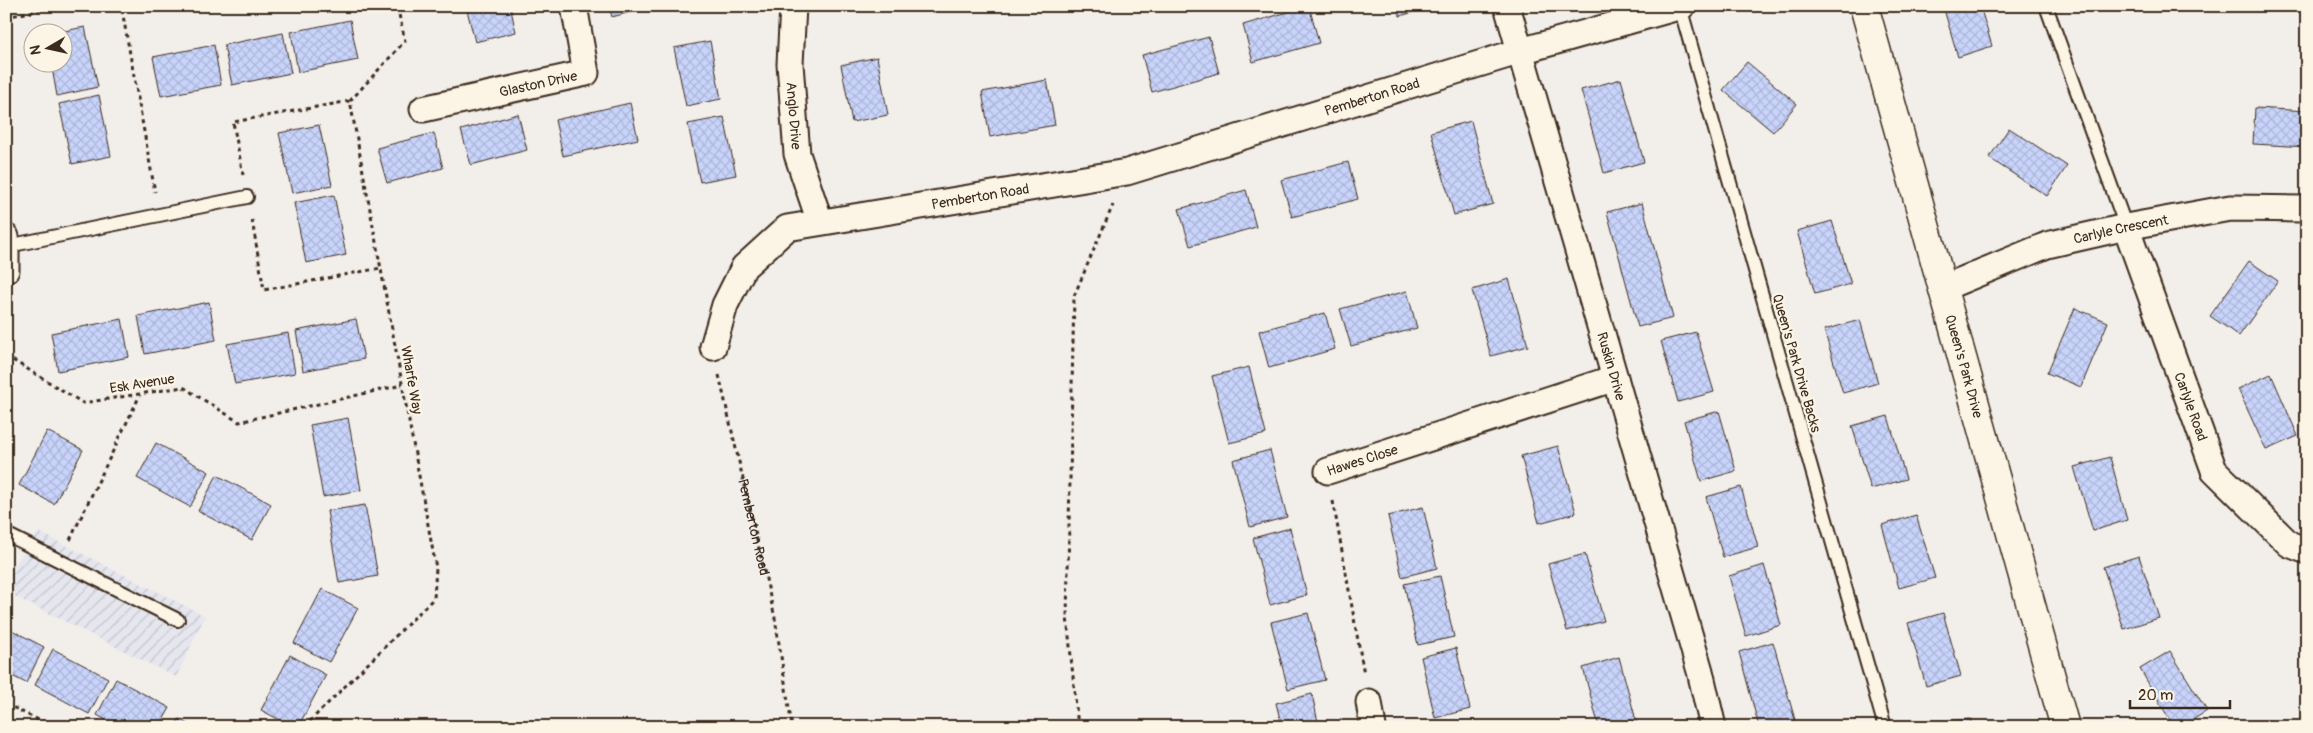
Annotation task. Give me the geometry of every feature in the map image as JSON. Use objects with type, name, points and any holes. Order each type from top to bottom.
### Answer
[{"type":"street","name":"Glaston Drive","points":[[423,109],[586,73],[574,6]]},
{"type":"street","name":"Anglo Drive","points":[[793,6],[790,64],[797,154],[820,222]]},
{"type":"street","name":"Ruskin Drive","points":[[1507,6],[1700,671],[1713,727]]},
{"type":"street","name":"Pemberton Road","points":[[713,347],[725,305],[744,267],[787,228],[1127,172],[1521,51],[1680,6]]},
{"type":"street","name":"Queen's Park Drive","points":[[1864,6],[2065,727]]},
{"type":"street","name":"Carlyle Crescent","points":[[1943,288],[2047,245],[2126,227],[2230,208],[2307,209]]},
{"type":"street","name":"Carlyle Road","points":[[2126,227],[2214,470],[2289,544],[2307,551]]},
{"type":"street","name":"Hawes Close","points":[[1328,471],[1615,378]]},
{"type":"street","points":[[1369,702],[1374,727]]},
{"type":"lane","name":"Queen's Park Drive Backs","points":[[1680,6],[1885,727]]},
{"type":"lane","points":[[2046,6],[2126,227]]},
{"type":"lane","points":[[7,251],[247,196]]},
{"type":"lane","points":[[6,534],[178,620]]},
{"type":"path","points":[[6,17],[60,6]]},
{"type":"path","points":[[144,6],[121,8],[159,215]]},
{"type":"path","points":[[381,268],[264,290],[233,122],[350,101],[405,41],[397,6]]},
{"type":"path","name":"Wharfe Way","points":[[304,727],[434,598],[436,568],[350,101]]},
{"type":"path","points":[[1078,727],[1067,616],[1074,296],[1127,172]]},
{"type":"path","name":"Pemberton Road","points":[[713,347],[775,618],[792,727]]},
{"type":"path","name":"Esk Avenue","points":[[6,356],[83,403],[183,387],[238,422],[402,385]]},
{"type":"path","points":[[59,560],[141,394]]},
{"type":"path","name":"Hawes Close","points":[[1328,471],[1369,702]]},
{"type":"path","points":[[6,704],[52,727]]},
{"type":"shaded area","points":[[39,532],[205,616],[176,677],[6,592],[6,577]]},
{"type":"building","points":[[466,6],[510,6],[516,32],[475,42]]},
{"type":"building","points":[[609,6],[653,6],[612,17]]},
{"type":"building","points":[[1309,6],[1319,43],[1253,62],[1243,25]]},
{"type":"building","points":[[1397,6],[1435,6],[1400,16]]},
{"type":"building","points":[[1943,6],[1980,6],[1992,46],[1958,57]]},
{"type":"building","points":[[350,20],[358,60],[298,72],[291,32]]},
{"type":"building","points":[[85,27],[98,87],[57,96],[53,72],[72,72],[72,30]]},
{"type":"building","points":[[283,33],[291,73],[232,85],[224,45]]},
{"type":"building","points":[[1209,37],[1219,73],[1152,92],[1142,55]]},
{"type":"building","points":[[710,41],[721,99],[686,106],[674,48]]},
{"type":"building","points":[[214,45],[221,85],[161,96],[153,57]]},
{"type":"building","points":[[877,57],[888,115],[852,122],[841,65]]},
{"type":"building","points":[[1747,62],[1797,104],[1773,132],[1723,90]]},
{"type":"building","points":[[1621,79],[1644,162],[1604,173],[1581,90]]},
{"type":"building","points":[[1047,80],[1055,125],[990,137],[982,92]]},
{"type":"building","points":[[99,95],[111,156],[72,164],[59,104]]},
{"type":"building","points":[[630,103],[638,139],[563,156],[555,120]]},
{"type":"building","points":[[2255,108],[2307,111],[2307,147],[2253,144]]},
{"type":"building","points":[[518,114],[527,150],[471,165],[461,130]]},
{"type":"building","points":[[724,117],[736,175],[700,182],[688,124]]},
{"type":"building","points":[[1471,121],[1493,204],[1454,215],[1431,132]]},
{"type":"building","points":[[319,125],[332,185],[292,193],[279,133]]},
{"type":"building","points":[[2009,128],[2067,166],[2047,196],[1989,158]]},
{"type":"building","points":[[434,133],[443,168],[387,183],[377,148]]},
{"type":"building","points":[[1348,162],[1358,199],[1292,217],[1281,180]]},
{"type":"building","points":[[1246,190],[1256,227],[1190,246],[1179,209]]},
{"type":"building","points":[[334,195],[346,255],[306,263],[294,203]]},
{"type":"building","points":[[1642,203],[1673,318],[1638,327],[1607,212]]},
{"type":"building","points":[[1832,221],[1851,284],[1815,294],[1797,231]]},
{"type":"building","points":[[2249,261],[2278,281],[2239,336],[2210,316]]},
{"type":"building","points":[[1509,279],[1528,346],[1491,356],[1472,290]]},
{"type":"building","points":[[1407,291],[1417,328],[1351,346],[1340,309]]},
{"type":"building","points":[[209,302],[216,340],[145,354],[138,316]]},
{"type":"building","points":[[2075,308],[2108,322],[2081,387],[2047,373]]},
{"type":"building","points":[[1325,313],[1335,349],[1269,368],[1259,331]]},
{"type":"building","points":[[122,319],[129,357],[58,371],[51,333]]},
{"type":"building","points":[[356,319],[364,359],[303,371],[296,331]]},
{"type":"building","points":[[1860,320],[1878,383],[1843,393],[1824,330]]},
{"type":"building","points":[[1696,332],[1714,392],[1678,402],[1661,341]]},
{"type":"building","points":[[288,333],[295,373],[235,384],[227,344]]},
{"type":"building","points":[[1249,367],[1266,434],[1229,443],[1212,376]]},
{"type":"building","points":[[2271,374],[2298,436],[2266,450],[2238,389]]},
{"type":"building","points":[[1719,411],[1736,471],[1701,481],[1684,421]]},
{"type":"building","points":[[1888,416],[1906,479],[1871,489],[1852,426]]},
{"type":"building","points":[[348,418],[361,490],[323,497],[310,425]]},
{"type":"building","points":[[47,431],[83,450],[54,504],[19,485]]},
{"type":"building","points":[[156,443],[209,472],[190,507],[137,478]]},
{"type":"building","points":[[1558,446],[1576,513],[1539,523],[1521,456]]},
{"type":"building","points":[[1270,450],[1287,517],[1250,527],[1233,460]]},
{"type":"building","points":[[2110,457],[2127,520],[2093,531],[2074,467]]},
{"type":"building","points":[[217,475],[271,504],[252,540],[198,511]]},
{"type":"building","points":[[1741,487],[1758,547],[1723,557],[1706,497]]},
{"type":"building","points":[[365,505],[378,576],[339,583],[327,511]]},
{"type":"building","points":[[1423,507],[1437,568],[1402,577],[1388,516]]},
{"type":"building","points":[[1916,515],[1935,578],[1899,588],[1882,525]]},
{"type":"building","points":[[1290,528],[1307,595],[1270,605],[1253,538]]},
{"type":"building","points":[[1585,554],[1604,621],[1567,631],[1548,564]]},
{"type":"building","points":[[2139,556],[2159,618],[2124,629],[2103,567]]},
{"type":"building","points":[[1764,565],[1781,625],[1746,636],[1729,576]]},
{"type":"building","points":[[1440,576],[1454,637],[1418,645],[1404,584]]},
{"type":"building","points":[[322,589],[358,608],[329,662],[294,643]]},
{"type":"building","points":[[1308,613],[1325,680],[1288,689],[1271,622]]},
{"type":"building","points":[[1943,613],[1961,676],[1926,686],[1908,623]]},
{"type":"building","points":[[6,627],[44,647],[26,683],[6,673]]},
{"type":"building","points":[[1773,642],[1797,727],[1759,727],[1739,652]]},
{"type":"building","points":[[1456,648],[1470,709],[1435,718],[1421,657]]},
{"type":"building","points":[[53,649],[108,678],[89,714],[35,685]]},
{"type":"building","points":[[2170,651],[2207,711],[2181,727],[2174,727],[2140,669]]},
{"type":"building","points":[[290,655],[326,675],[298,727],[293,727],[261,710]]},
{"type":"building","points":[[1619,657],[1637,724],[1629,727],[1599,727],[1583,668]]},
{"type":"building","points":[[116,679],[170,708],[159,727],[119,727],[97,715]]},
{"type":"building","points":[[1312,694],[1319,727],[1282,727],[1276,703]]},
{"type":"building","points":[[179,719],[193,727],[175,727]]},
{"type":"building","points":[[1971,719],[1971,727],[1913,727],[1912,723]]}]
